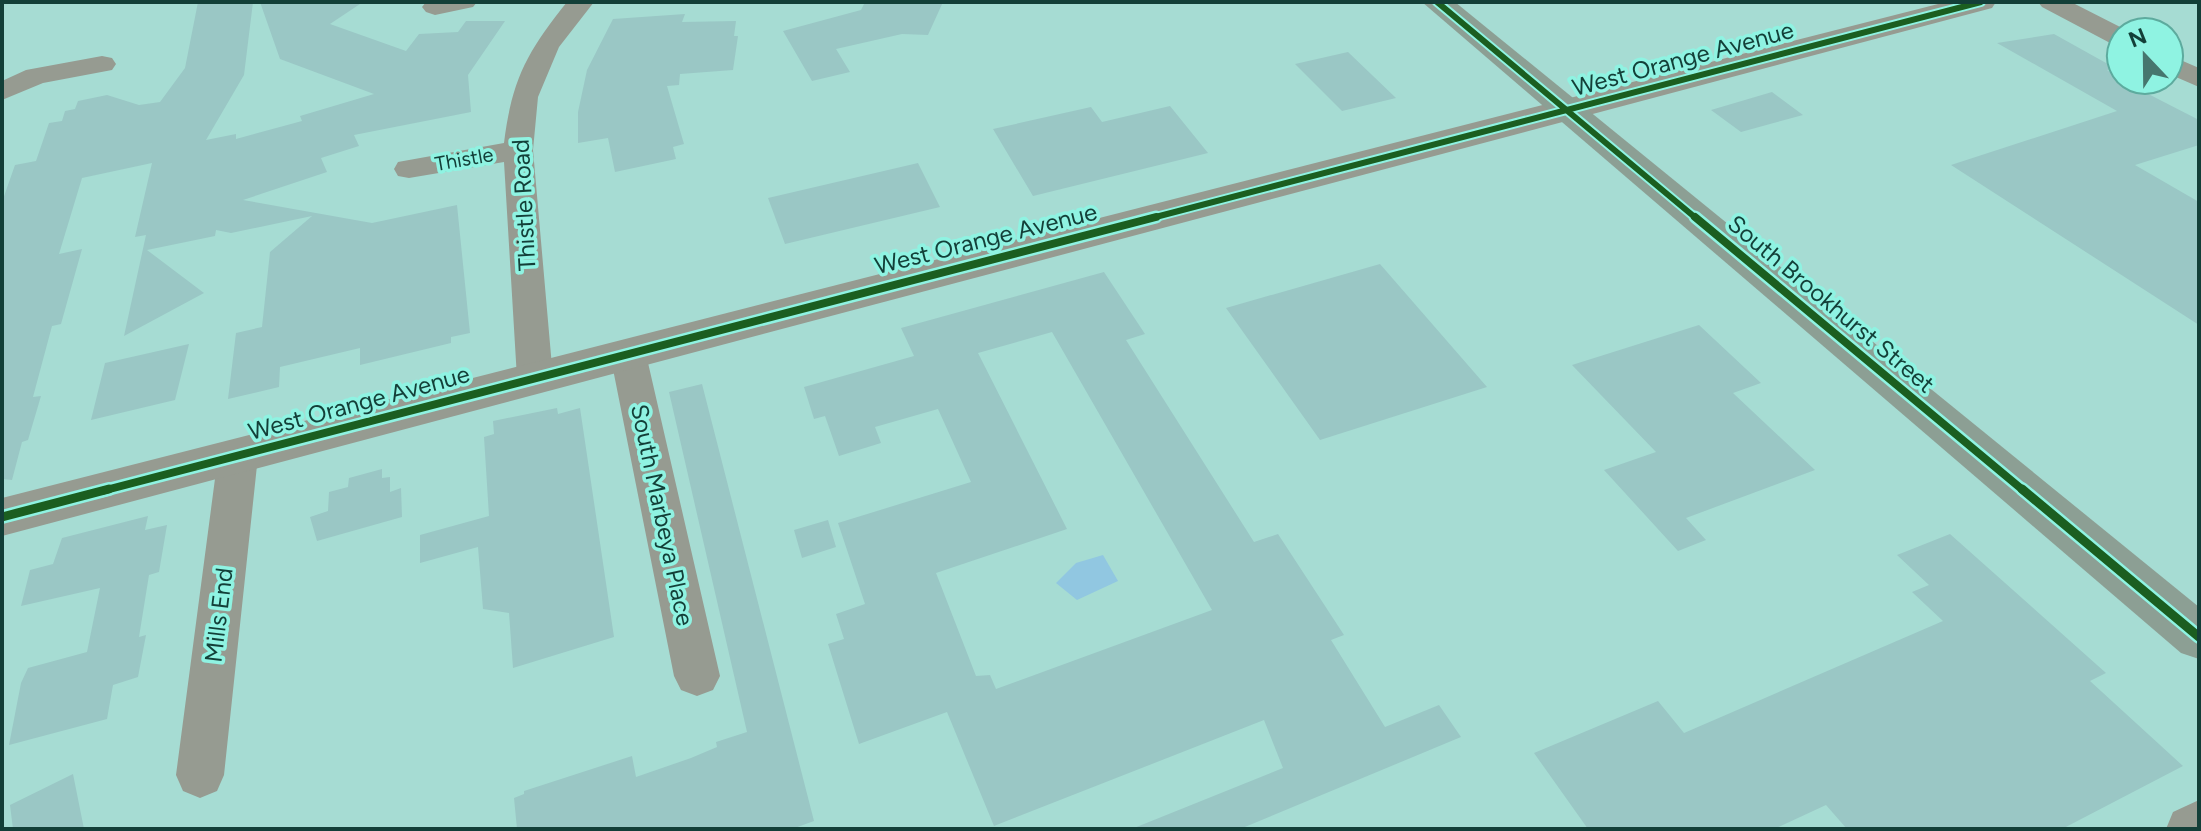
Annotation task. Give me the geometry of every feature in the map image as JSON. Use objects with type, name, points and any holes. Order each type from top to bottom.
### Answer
[{"type":"main road","name":"South Brookhurst Street","points":[[1437,2],[2199,637]]},
{"type":"street","points":[[435,7],[464,2]]},
{"type":"street","name":"Thistle Road","points":[[535,378],[518,150],[524,97],[546,46],[581,2]]},
{"type":"street","name":"West Orange Avenue","points":[[2,517],[1981,2]]},
{"type":"street","points":[[2051,2],[2105,30]]},
{"type":"street","points":[[2,91],[36,76],[102,64]]},
{"type":"street","name":"Thistle","points":[[409,169],[518,150]]},
{"type":"street","name":"South Marbeya Place","points":[[628,354],[697,676]]},
{"type":"street","name":"Mills End","points":[[200,775],[238,456]]},
{"type":"street","points":[[2191,829],[2199,824]]},
{"type":"water","points":[[1103,555],[1118,581],[1077,600],[1056,583],[1076,563]]},
{"type":"building","points":[[198,2],[253,2],[244,75],[206,140],[236,134],[236,139],[302,121],[300,116],[374,94],[280,59],[260,2],[363,2],[330,24],[406,51],[419,34],[458,32],[466,21],[505,21],[468,75],[471,112],[354,135],[359,146],[321,158],[327,172],[243,200],[372,223],[457,205],[470,333],[451,337],[451,343],[360,365],[360,348],[280,367],[279,387],[228,399],[236,333],[262,327],[270,252],[312,216],[231,233],[216,230],[215,236],[147,250],[204,293],[124,336],[146,235],[135,237],[152,163],[82,178],[59,254],[82,249],[61,324],[52,326],[33,397],[41,396],[28,440],[22,442],[12,480],[2,479],[2,202],[15,165],[36,161],[49,123],[62,121],[65,111],[75,109],[78,101],[107,95],[139,105],[160,102],[185,68]]},
{"type":"building","points":[[865,2],[943,2],[928,35],[902,34],[836,49],[850,72],[812,81],[783,31],[861,10]]},
{"type":"building","points":[[685,14],[682,22],[736,21],[734,36],[738,36],[733,70],[680,74],[679,85],[667,86],[684,144],[673,147],[676,159],[615,172],[608,138],[578,143],[578,112],[587,70],[613,19]]},
{"type":"building","points":[[2054,34],[2105,62],[2105,96],[2152,96],[2199,120],[2199,145],[2135,165],[2199,202],[2199,325],[1951,165],[2117,111],[1997,43]]},
{"type":"building","points":[[1348,52],[1396,98],[1342,111],[1295,64]]},
{"type":"building","points":[[1772,92],[1803,115],[1741,132],[1711,110]]},
{"type":"building","points":[[1170,106],[1208,153],[1033,196],[993,129],[1091,107],[1102,122]]},
{"type":"building","points":[[918,163],[940,207],[785,244],[768,198]]},
{"type":"building","points":[[1380,264],[1487,387],[1320,440],[1226,308]]},
{"type":"building","points":[[1104,272],[1145,334],[1126,340],[1254,542],[1278,534],[1344,635],[1331,640],[1385,727],[1439,705],[1461,737],[1240,829],[1134,828],[1283,768],[1264,720],[994,826],[947,712],[859,744],[828,644],[844,639],[836,614],[865,604],[838,523],[971,482],[938,409],[875,427],[881,443],[839,456],[825,416],[814,419],[804,387],[914,356],[901,328]],"holes":[[[1052,332],[1212,610],[996,689],[990,675],[976,676],[936,573],[1067,529],[978,353]]]},
{"type":"building","points":[[1699,325],[1761,383],[1733,393],[1815,470],[1686,518],[1706,540],[1678,551],[1604,470],[1656,452],[1572,365]]},
{"type":"building","points":[[189,344],[175,400],[91,420],[105,363]]},
{"type":"building","points":[[702,384],[814,821],[792,829],[517,829],[514,798],[524,794],[524,791],[632,756],[636,777],[691,758],[717,747],[716,742],[747,732],[669,392]]},
{"type":"building","points":[[557,408],[558,414],[580,408],[614,637],[513,668],[509,613],[483,609],[478,547],[420,563],[420,535],[489,516],[484,437],[494,434],[493,421]]},
{"type":"building","points":[[382,469],[382,478],[390,477],[390,492],[401,488],[402,517],[317,541],[310,517],[328,511],[329,492],[348,487],[349,478]]},
{"type":"building","points":[[148,516],[145,530],[167,525],[159,572],[149,575],[139,637],[146,635],[138,677],[113,685],[107,719],[9,745],[21,683],[28,668],[87,652],[100,588],[21,606],[30,570],[53,564],[62,538]]},
{"type":"building","points":[[828,520],[836,547],[802,558],[794,530]]},
{"type":"building","points":[[1950,534],[2106,673],[2090,681],[2183,766],[2062,829],[1847,829],[1826,805],[1774,829],[1588,829],[1534,753],[1658,701],[1684,733],[1943,621],[1912,592],[1929,585],[1897,555]]},
{"type":"building","points":[[73,774],[84,829],[13,829],[10,805]]},
{"type":"cycle path","points":[[1437,2],[2199,637]]},
{"type":"cycle path","points":[[2,517],[1981,2]]}]
